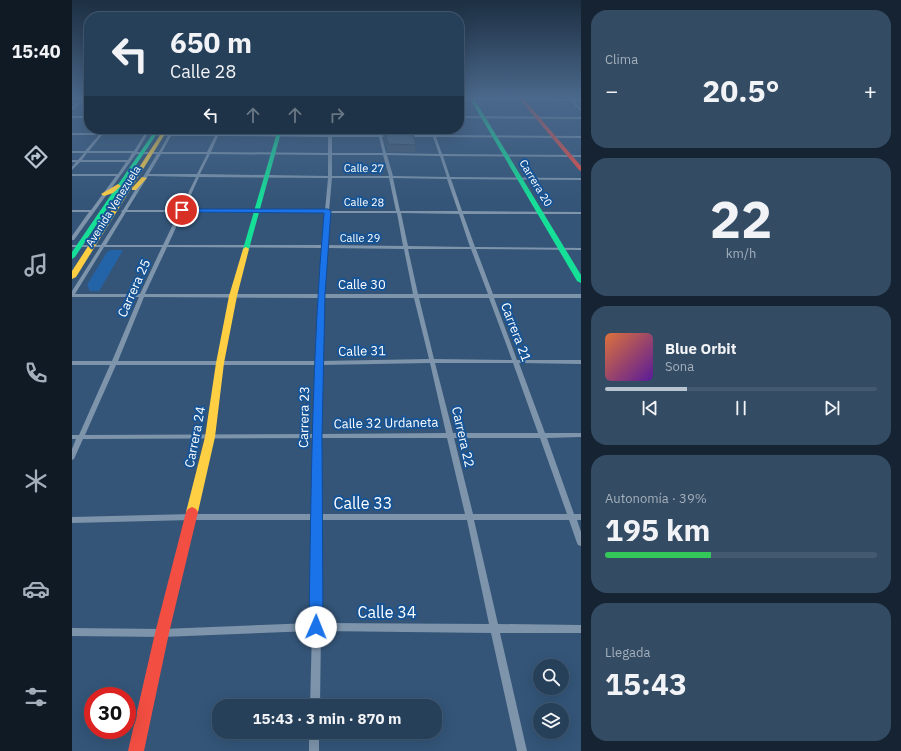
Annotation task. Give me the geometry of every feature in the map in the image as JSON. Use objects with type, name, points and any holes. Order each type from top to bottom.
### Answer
[{"type":"street","name":"Carrera 20","points":[[491,132],[581,281]]},
{"type":"street","points":[[551,132],[581,169]]},
{"type":"street","points":[[72,134],[101,134]]},
{"type":"street","points":[[72,169],[101,134]]},
{"type":"street","name":"Avenida Venezuela","points":[[72,295],[102,247],[147,152],[159,134]]},
{"type":"street","name":"Avenida Venezuela","points":[[75,242],[128,173],[147,152],[159,134]]},
{"type":"street","name":"Carrera 25","points":[[72,457],[114,363],[142,295],[218,134]]},
{"type":"street","name":"Carrera 24","points":[[136,751],[162,633],[210,437],[220,363],[233,296],[278,134]]},
{"type":"street","name":"Carrera 23","points":[[314,699],[318,517],[317,436],[321,295],[328,211],[331,134]]},
{"type":"street","name":"Carrera 22","points":[[380,134],[391,177],[397,212],[416,295],[470,518],[522,751]]},
{"type":"street","points":[[383,134],[387,136]]},
{"type":"street","points":[[403,136],[581,137]]},
{"type":"street","name":"Carrera 21","points":[[434,136],[473,248],[581,543]]},
{"type":"street","points":[[72,152],[581,156]]},
{"type":"street","name":"Avenida Venezuela","points":[[72,257],[75,242],[92,211],[104,194],[129,161],[147,152]]},
{"type":"street","name":"Avenida Venezuela","points":[[145,176],[147,152]]},
{"type":"street","points":[[72,161],[129,161]]},
{"type":"street","points":[[104,194],[111,192],[117,187],[128,173]]},
{"type":"street","points":[[72,175],[118,175]]},
{"type":"street","name":"Calle 27","points":[[145,176],[199,175],[581,179]]},
{"type":"street","points":[[121,206],[140,180],[145,176]]},
{"type":"street","name":"Avenida Venezuela","points":[[72,277],[121,206]]},
{"type":"street","name":"Calle 28","points":[[121,206],[182,210],[581,213]]},
{"type":"street","points":[[72,211],[92,211]]},
{"type":"street","name":"Calle 29","points":[[75,242],[102,247],[247,246],[581,249]]},
{"type":"street","name":"Calle 30","points":[[72,295],[581,296]]},
{"type":"street","name":"Calle 31","points":[[72,363],[320,363],[432,361],[581,362]]},
{"type":"street","name":"Calle 32 Urdaneta","points":[[72,437],[450,434],[581,435]]},
{"type":"street","name":"Calle 33","points":[[72,520],[191,517],[581,517]]},
{"type":"street","name":"Calle 34","points":[[72,632],[162,633],[316,627],[581,629]]},
{"type":"street","points":[[314,739],[314,751]]},
{"type":"shaded area","points":[[111,250],[123,250],[99,291],[90,291],[87,285],[107,252]]},
{"type":"building","points":[[386,134],[413,134],[416,145],[388,144]]},
{"type":"traffic: fast","points":[[492,132],[581,281]]},
{"type":"traffic: fast","points":[[72,257],[155,134]]},
{"type":"traffic: fast","points":[[246,249],[279,134]]},
{"type":"traffic: slow","points":[[72,277],[163,134]]},
{"type":"traffic: slow","points":[[134,189],[144,178]]},
{"type":"traffic: slow","points":[[104,194],[111,192],[118,186]]},
{"type":"traffic: slow","points":[[192,512],[210,437],[220,363],[233,296],[246,249]]},
{"type":"traffic: jam","points":[[550,132],[581,169]]},
{"type":"traffic: jam","points":[[136,751],[162,633],[192,512]]},
{"type":"route","points":[[182,210],[328,211],[321,295],[317,436],[318,517],[316,627]]}]
